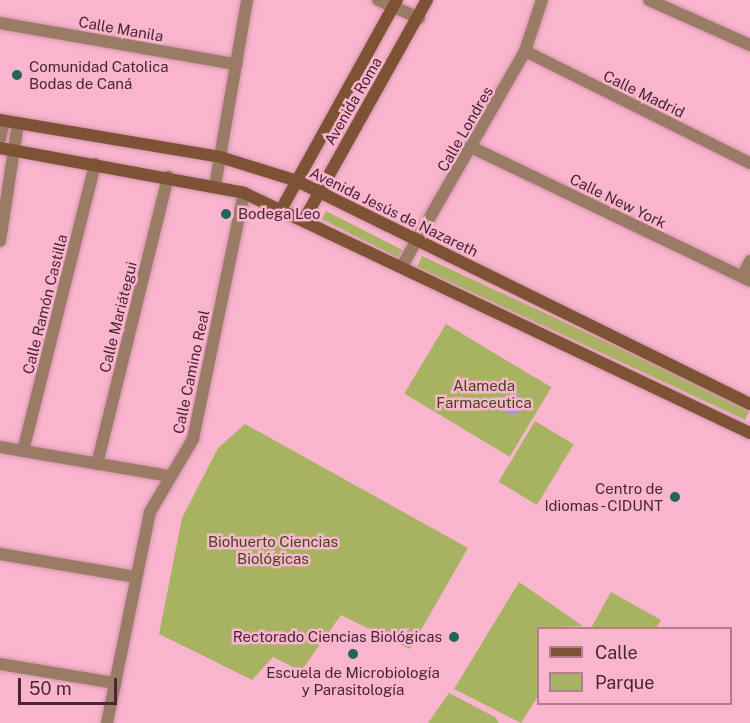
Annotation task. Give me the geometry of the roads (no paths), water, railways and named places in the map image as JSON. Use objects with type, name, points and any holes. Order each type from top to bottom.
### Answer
[{"type":"main road","name":"Avenida Roma","points":[[305,218],[318,191],[419,18],[427,0]]},
{"type":"main road","name":"Avenida Roma","points":[[282,208],[396,3]]},
{"type":"main road","name":"Avenida Jesús de Nazareth","points":[[2,120],[220,158],[297,181],[750,404]]},
{"type":"main road","points":[[0,148],[168,177],[244,193],[305,218],[750,433]]},
{"type":"street","points":[[215,186],[247,0]]},
{"type":"street","points":[[378,0],[396,3],[419,18]]},
{"type":"street","name":"Calle Londres","points":[[402,266],[473,148],[525,51],[542,0]]},
{"type":"street","points":[[649,0],[750,45]]},
{"type":"street","name":"Calle Manila","points":[[0,23],[236,64]]},
{"type":"street","name":"Calle Madrid","points":[[525,51],[750,163]]},
{"type":"street","points":[[0,140],[2,120]]},
{"type":"street","points":[[0,241],[18,123]]},
{"type":"street","name":"Calle New York","points":[[473,148],[746,279]]},
{"type":"street","name":"Calle Ramón Castilla","points":[[23,451],[95,164]]},
{"type":"street","name":"Calle Mariátegui","points":[[97,464],[168,177]]},
{"type":"street","name":"Calle Camino Real","points":[[107,723],[150,512],[169,476],[193,439],[244,193]]},
{"type":"street","points":[[746,279],[750,261]]},
{"type":"street","points":[[0,447],[169,476]]},
{"type":"street","points":[[0,554],[136,577]]},
{"type":"street","points":[[0,664],[115,683]]},
{"type":"place","name":"Comunidad Catolica Bodas de Caná","points":[[17,75]]},
{"type":"place","name":"Bodega Leo","points":[[226,214]]},
{"type":"place","name":"Centro de Idiomas - CIDUNT","points":[[675,497]]},
{"type":"place","name":"Rectorado Ciencias Biológicas","points":[[454,637]]},
{"type":"place","name":"Escuela de Microbiología y Parasitología","points":[[353,654]]},
{"type":"park label","name":"Alameda Farmaceutica","points":[[484,394]]},
{"type":"park label","name":"Biohuerto Ciencias Biológicas","points":[[273,550]]}]
